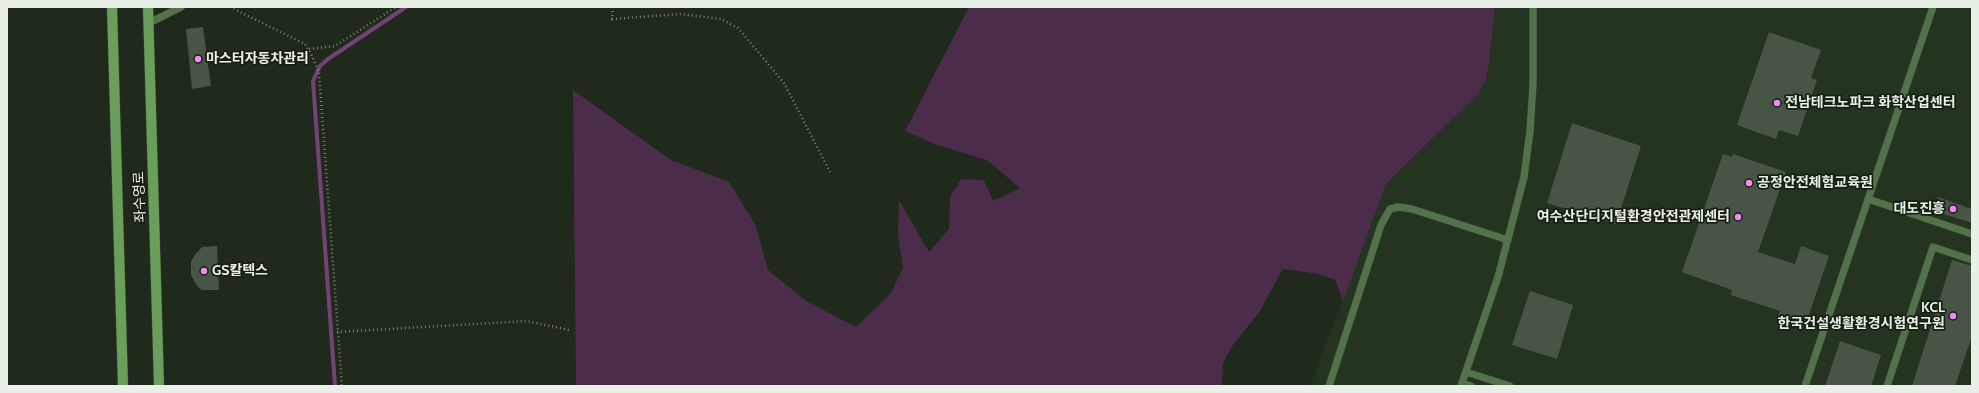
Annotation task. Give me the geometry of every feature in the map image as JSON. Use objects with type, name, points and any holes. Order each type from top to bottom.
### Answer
[{"type":"street","name":"좌수영로","points":[[112,7],[123,386]]},
{"type":"street","name":"좌수영로","points":[[148,7],[159,386]]},
{"type":"lane","points":[[149,23],[181,7]]},
{"type":"lane","points":[[1471,386],[1462,385],[1498,277],[1524,177],[1530,130],[1534,51],[1534,7]]},
{"type":"lane","points":[[1805,386],[1933,7]]},
{"type":"lane","points":[[1868,199],[1972,234]]},
{"type":"lane","points":[[1329,386],[1381,225],[1390,209],[1398,207],[1412,209],[1508,240]]},
{"type":"lane","points":[[1887,386],[1932,247],[1972,260]]},
{"type":"lane","points":[[1466,372],[1510,386]]},
{"type":"path","points":[[230,7],[300,41],[309,49],[319,72],[342,386]]},
{"type":"path","points":[[309,49],[335,46],[396,7]]},
{"type":"path","points":[[613,7],[612,19],[663,14],[700,15],[721,19],[738,28],[784,83],[830,172]]},
{"type":"path","points":[[338,332],[527,321],[569,330]]},
{"type":"shaded area","points":[[969,7],[1495,7],[1489,63],[1486,78],[1479,93],[1386,184],[1343,301],[1335,280],[1319,274],[1283,269],[1260,311],[1233,345],[1223,363],[1222,386],[576,386],[573,90],[671,160],[729,182],[756,226],[768,270],[806,301],[856,327],[891,293],[903,268],[898,235],[899,200],[929,252],[949,229],[950,197],[961,179],[984,180],[993,201],[1020,188],[987,160],[937,145],[905,131]]},
{"type":"shaded area","points":[[1495,7],[1972,7],[1972,386],[1310,386],[1386,184],[1479,93],[1486,78],[1489,63]]},
{"type":"building","points":[[203,27],[211,86],[192,89],[186,29]]},
{"type":"building","name":"전남테크노파크 화학산업센터","points":[[1769,32],[1821,50],[1811,78],[1817,80],[1798,136],[1779,130],[1776,139],[1737,125]]},
{"type":"building","points":[[1572,123],[1641,146],[1616,224],[1547,203]]},
{"type":"building","points":[[1723,154],[1732,157],[1733,154],[1786,172],[1758,252],[1795,264],[1801,246],[1829,256],[1805,326],[1778,317],[1780,311],[1731,295],[1732,290],[1682,272]]},
{"type":"building","name":"대도진흥","points":[[1938,197],[1972,209],[1972,223],[1934,211]]},
{"type":"building","name":"GS칼텍스","points":[[217,246],[219,290],[202,290],[197,286],[191,275],[191,262],[202,247]]},
{"type":"building","points":[[1952,260],[1972,266],[1972,336],[1955,386],[1912,386]]},
{"type":"building","points":[[1530,291],[1573,305],[1557,359],[1512,345]]},
{"type":"building","name":"KCL 한국건설생활환경시험연구원","points":[[1840,341],[1881,355],[1871,386],[1825,386]]},
{"type":"waterway","points":[[335,386],[313,81],[320,66],[328,59],[406,7]]},
{"type":"place","name":"마스터자동차관리","points":[[198,59]]},
{"type":"place","name":"전남테크노파크 화학산업센터","points":[[1777,103]]},
{"type":"place","name":"공정안전체험교육원","points":[[1749,183]]},
{"type":"place","name":"대도진흥","points":[[1953,209]]},
{"type":"place","name":"여수산단디지털환경안전관제센터","points":[[1738,217]]},
{"type":"place","name":"GS칼텍스","points":[[204,271]]},
{"type":"place","name":"KCL 한국건설생활환경시험연구원","points":[[1953,316]]}]
